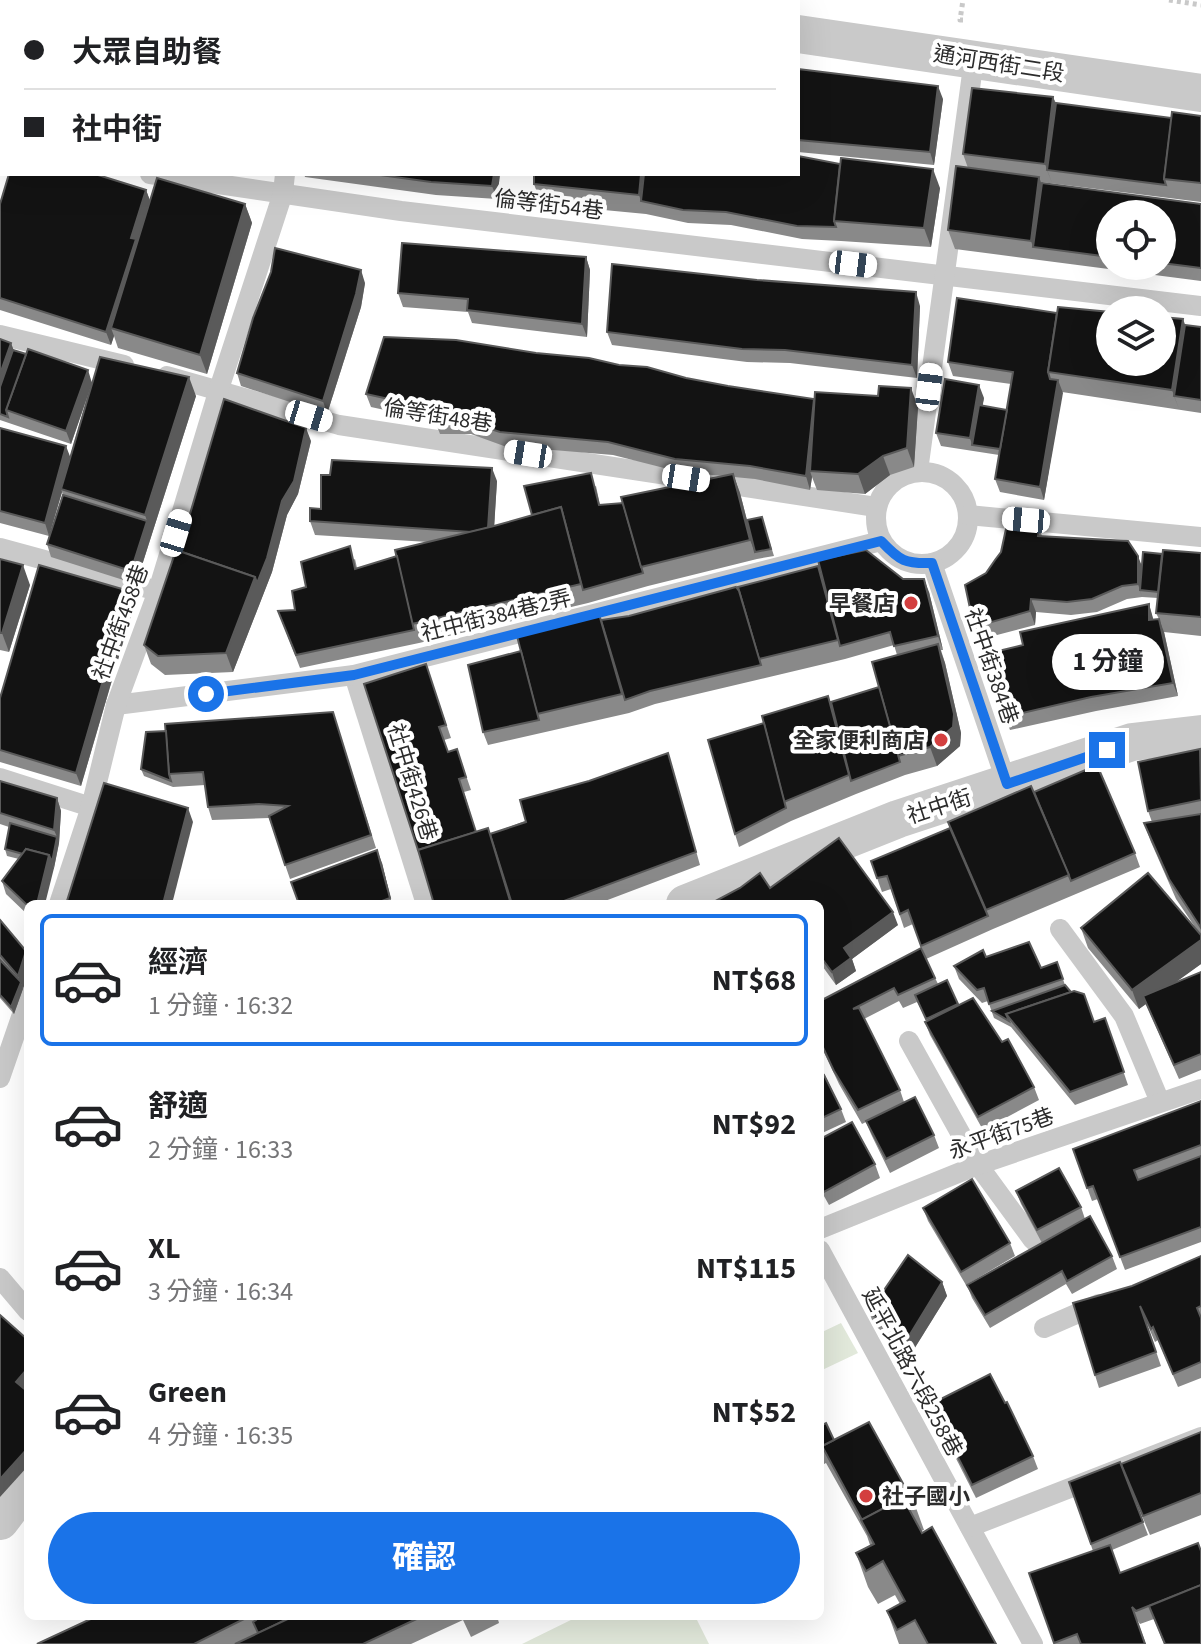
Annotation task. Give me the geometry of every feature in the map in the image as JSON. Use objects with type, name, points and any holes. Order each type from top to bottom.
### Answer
[{"type":"street","name":"通河西街二段","points":[[800,34],[1201,93]]},
{"type":"street","name":"社中街","points":[[695,900],[898,819],[1132,742],[1201,734]]},
{"type":"street","points":[[0,1521],[24,1489]]},
{"type":"lane","points":[[918,471],[974,59]]},
{"type":"lane","name":"倫等街54巷","points":[[177,176],[284,184],[401,211],[1201,306]]},
{"type":"lane","name":"社中街458巷","points":[[60,900],[91,807],[116,705],[158,591],[284,184]]},
{"type":"lane","name":"倫等街48巷","points":[[0,335],[219,389],[339,425],[876,507]]},
{"type":"lane","points":[[918,471],[933,472],[957,488],[965,500],[967,529],[952,554],[932,563],[910,564],[897,558],[881,541],[875,521],[876,507],[881,493],[891,482],[918,471]]},
{"type":"lane","points":[[968,515],[1201,537]]},
{"type":"lane","name":"社中街384巷2弄","points":[[116,705],[354,675],[881,541]]},
{"type":"lane","points":[[0,548],[158,591]]},
{"type":"lane","name":"社中街384巷","points":[[932,563],[1007,784]]},
{"type":"lane","name":"社中街426巷","points":[[354,675],[425,900]]},
{"type":"lane","points":[[0,778],[91,807]]},
{"type":"lane","points":[[1060,929],[1124,1016],[1160,1102]]},
{"type":"lane","points":[[2,1068],[24,1008]]},
{"type":"lane","points":[[909,1041],[978,1165],[1033,1240]]},
{"type":"lane","name":"永平街75巷","points":[[824,1227],[978,1165],[1201,1089]]},
{"type":"lane","name":"延平北路六段258巷","points":[[824,1257],[1033,1644]]},
{"type":"lane","points":[[0,1278],[24,1306]]},
{"type":"lane","points":[[1044,1328],[1115,1297]]},
{"type":"lane","points":[[970,1527],[1201,1437]]},
{"type":"path","points":[[963,0],[960,20],[973,22]]},
{"type":"path","points":[[1169,0],[1201,5]]},
{"type":"shaded area","points":[[841,1323],[858,1353],[824,1369],[824,1331]]},
{"type":"shaded area","points":[[571,1620],[697,1620],[709,1644],[522,1644]]},
{"type":"building","points":[[800,69],[938,86],[930,152],[800,140]]},
{"type":"building","points":[[972,88],[1053,97],[1045,164],[963,154]]},
{"type":"building","points":[[1056,103],[1172,118],[1164,179],[1166,185],[1047,170]]},
{"type":"building","points":[[1172,112],[1201,116],[1201,183],[1164,179]]},
{"type":"building","points":[[800,156],[840,164],[836,227],[797,226],[726,212],[683,210],[641,201],[644,176],[800,176]]},
{"type":"building","points":[[841,158],[933,169],[924,228],[834,221]]},
{"type":"building","points":[[956,166],[1039,177],[1031,241],[948,230]]},
{"type":"building","points":[[8,176],[101,176],[146,190],[131,238],[136,239],[106,332],[0,298],[0,204]]},
{"type":"building","points":[[388,176],[494,176],[492,186]]},
{"type":"building","points":[[534,176],[641,176],[639,195],[534,184]]},
{"type":"building","points":[[157,178],[245,204],[200,355],[111,328]]},
{"type":"building","points":[[1042,183],[1171,200],[1096,200],[1096,255],[1033,247]]},
{"type":"building","points":[[1176,201],[1201,204],[1201,268],[1176,265]]},
{"type":"building","points":[[402,243],[586,257],[582,324],[467,310],[468,299],[398,293]]},
{"type":"building","points":[[275,248],[361,270],[323,401],[237,373],[271,272]]},
{"type":"building","points":[[612,264],[757,280],[916,292],[912,365],[607,332]]},
{"type":"building","points":[[957,298],[1057,313],[1048,372],[1050,379],[1058,380],[1040,487],[995,479],[1013,372],[948,362]]},
{"type":"building","points":[[1058,307],[1096,311],[1096,376],[1174,376],[1172,390],[1048,372]]},
{"type":"building","points":[[1176,318],[1183,319],[1176,364]]},
{"type":"building","points":[[1185,325],[1201,327],[1201,400],[1174,396]]},
{"type":"building","points":[[384,337],[456,340],[589,358],[647,367],[728,386],[814,399],[806,476],[750,466],[675,459],[608,442],[500,432],[466,421],[435,421],[439,401],[398,401],[366,394]]},
{"type":"building","points":[[0,339],[11,343],[0,374]]},
{"type":"building","points":[[28,349],[88,370],[66,431],[6,410]]},
{"type":"building","points":[[13,350],[26,354],[6,410],[8,417],[0,414],[0,387]]},
{"type":"building","points":[[100,357],[189,377],[145,515],[61,489]]},
{"type":"building","points":[[945,379],[979,385],[970,438],[936,433]]},
{"type":"building","points":[[879,386],[911,388],[907,448],[883,456],[858,474],[810,471],[815,392],[878,396]]},
{"type":"building","points":[[224,399],[306,428],[294,481],[282,501],[257,583],[255,577],[179,551]]},
{"type":"building","points":[[979,405],[1007,410],[1000,449],[972,445]]},
{"type":"building","points":[[0,428],[66,446],[45,523],[0,511]]},
{"type":"building","points":[[332,460],[492,468],[488,528],[471,532],[310,521],[310,508],[321,509],[321,475],[330,475]]},
{"type":"building","points":[[591,473],[599,505],[623,503],[643,573],[583,590],[561,507],[532,515],[524,486]]},
{"type":"building","points":[[733,474],[750,540],[641,567],[621,497]]},
{"type":"building","points":[[63,495],[147,521],[131,571],[47,544]]},
{"type":"building","points":[[561,507],[581,584],[412,624],[395,550]]},
{"type":"building","points":[[762,517],[771,549],[755,552],[747,520]]},
{"type":"building","points":[[1007,524],[1039,528],[1038,536],[1128,541],[1138,556],[1138,584],[1122,586],[1092,599],[1067,602],[1031,599],[1030,611],[974,627],[965,585],[986,573],[1001,552]]},
{"type":"building","points":[[350,546],[355,569],[397,556],[414,630],[296,655],[278,611],[295,610],[292,591],[306,587],[301,562]]},
{"type":"building","points":[[176,550],[255,577],[226,653],[158,656],[144,645]]},
{"type":"building","points":[[866,550],[903,579],[924,579],[938,636],[894,646],[890,632],[840,646],[818,560]]},
{"type":"building","points":[[1163,550],[1201,553],[1201,617],[1156,613]]},
{"type":"building","points":[[1143,552],[1162,554],[1158,592],[1140,590]]},
{"type":"building","points":[[0,559],[23,565],[2,633],[0,633]]},
{"type":"building","points":[[39,565],[129,591],[76,773],[0,750],[0,698]]},
{"type":"building","points":[[818,566],[838,640],[759,659],[738,587]]},
{"type":"building","points":[[736,587],[761,665],[650,691],[625,700],[601,620],[629,616]]},
{"type":"building","points":[[1149,604],[1149,620],[1159,619],[1173,683],[1091,697],[1005,717],[990,653],[1023,645],[1020,632]]},
{"type":"building","points":[[599,614],[622,694],[537,714],[517,636]]},
{"type":"building","points":[[938,644],[954,714],[953,727],[930,747],[898,756],[872,662]]},
{"type":"building","points":[[521,651],[539,720],[483,732],[468,665]]},
{"type":"building","points":[[426,664],[446,725],[439,727],[448,752],[457,749],[466,777],[459,779],[476,832],[418,850],[364,684]]},
{"type":"building","points":[[879,687],[900,762],[851,781],[831,702]]},
{"type":"building","points":[[828,696],[849,775],[784,802],[762,716]]},
{"type":"building","points":[[333,712],[371,835],[285,865],[269,816],[288,806],[208,807],[203,772],[169,774],[165,724]]},
{"type":"building","points":[[764,723],[786,808],[735,834],[708,740]]},
{"type":"building","points":[[166,731],[171,781],[141,769],[146,732]]},
{"type":"building","points":[[1200,749],[1201,800],[1148,811],[1138,762]]},
{"type":"building","points":[[668,753],[696,852],[567,900],[511,900],[490,834],[526,822],[520,800],[589,781]]},
{"type":"building","points":[[1097,765],[1135,853],[1071,881],[1034,792]]},
{"type":"building","points":[[0,781],[57,798],[54,830],[0,813]]},
{"type":"building","points":[[104,783],[188,808],[164,900],[67,900]]},
{"type":"building","points":[[1031,786],[1069,875],[986,910],[948,822]]},
{"type":"building","points":[[1201,814],[1201,928],[1169,879],[1144,823]]},
{"type":"building","points":[[10,823],[57,837],[52,862],[49,855],[26,849],[23,854],[5,849]]},
{"type":"building","points":[[488,828],[510,900],[433,900],[418,850]]},
{"type":"building","points":[[950,828],[988,916],[921,946],[908,910],[900,914],[887,876],[877,878],[871,861]]},
{"type":"building","points":[[839,838],[893,912],[844,948],[851,958],[832,972],[824,961],[824,900],[718,900],[760,873],[770,888]]},
{"type":"building","points":[[26,849],[49,855],[38,900],[24,902],[2,881]]},
{"type":"building","points":[[377,850],[390,898],[298,900],[291,882]]},
{"type":"building","points":[[1148,873],[1201,935],[1201,940],[1132,990],[1081,928]]},
{"type":"building","points":[[0,920],[24,949],[18,976],[0,955]]},
{"type":"building","points":[[1029,942],[1041,968],[1057,962],[1063,979],[989,1004],[984,988],[977,990],[954,966],[983,950],[986,957]]},
{"type":"building","points":[[921,948],[935,978],[898,995],[894,988],[853,1009],[859,1008],[900,1090],[858,1110],[824,1050],[824,999]]},
{"type":"building","points":[[0,960],[21,982],[11,1007],[0,995]]},
{"type":"building","points":[[1201,972],[1201,1054],[1174,1065],[1143,996]]},
{"type":"building","points":[[947,980],[958,1004],[926,1019],[915,995]]},
{"type":"building","points":[[1065,985],[1071,992],[1006,1014],[1009,1021],[992,1011]]},
{"type":"building","points":[[1074,991],[1084,994],[1094,1022],[1105,1018],[1124,1072],[1070,1092],[1006,1014]]},
{"type":"building","points":[[973,998],[1002,1042],[1008,1039],[1034,1087],[978,1117],[925,1022]]},
{"type":"building","points":[[824,1075],[841,1109],[824,1117]]},
{"type":"building","points":[[915,1097],[934,1135],[886,1159],[866,1121]]},
{"type":"building","points":[[1201,1101],[1201,1145],[1134,1170],[1138,1180],[1201,1156],[1201,1227],[1120,1257],[1093,1186],[1087,1188],[1073,1149]]},
{"type":"building","points":[[852,1122],[875,1164],[824,1192],[824,1137]]},
{"type":"building","points":[[1059,1168],[1081,1207],[1037,1230],[1016,1191]]},
{"type":"building","points":[[972,1179],[1010,1243],[961,1272],[923,1208]]},
{"type":"building","points":[[1090,1216],[1112,1256],[1067,1281],[1062,1271],[985,1315],[967,1285]]},
{"type":"building","points":[[908,1255],[942,1282],[906,1341],[869,1312]]},
{"type":"building","points":[[1201,1256],[1201,1306],[1197,1308],[1201,1318],[1201,1362],[1173,1374],[1153,1327],[1151,1329],[1140,1306],[1156,1352],[1095,1375],[1073,1303],[1132,1286]]},
{"type":"building","points":[[0,1315],[24,1336],[24,1373],[16,1382],[24,1389],[24,1452],[0,1479]]},
{"type":"building","points":[[990,1374],[1033,1456],[972,1485],[931,1404]]},
{"type":"building","points":[[869,1422],[915,1505],[908,1509],[903,1498],[862,1520],[824,1445]]},
{"type":"building","points":[[824,1424],[834,1440],[824,1445]]},
{"type":"building","points":[[1201,1432],[1201,1493],[1143,1516],[1121,1464]]},
{"type":"building","points":[[1120,1462],[1143,1522],[1091,1544],[1069,1482]]},
{"type":"building","points":[[903,1498],[922,1533],[932,1527],[996,1644],[928,1644],[915,1620],[897,1630],[887,1611],[905,1601],[883,1561],[866,1571],[856,1553],[874,1544],[861,1520]]},
{"type":"building","points":[[1198,1543],[1201,1551],[1201,1585],[1136,1611],[1132,1607],[1145,1644],[1081,1644],[1077,1634],[1054,1643],[1029,1573],[1110,1545],[1120,1573]]},
{"type":"building","points":[[1201,1585],[1201,1644],[1165,1644],[1149,1606]]},
{"type":"building","points":[[88,1620],[242,1620],[194,1644],[37,1644]]},
{"type":"building","points":[[256,1620],[286,1620],[258,1633],[253,1622]]},
{"type":"building","points":[[286,1620],[414,1620],[363,1644],[235,1644]]},
{"type":"place","name":"早餐店","points":[[911,603]]},
{"type":"place","name":"全家便利商店","points":[[941,740]]},
{"type":"place","name":"社子國小","points":[[866,1496]]},
{"type":"route","points":[[206,694],[354,675],[881,541],[897,558],[910,564],[932,563],[1007,784],[1107,750]]}]
